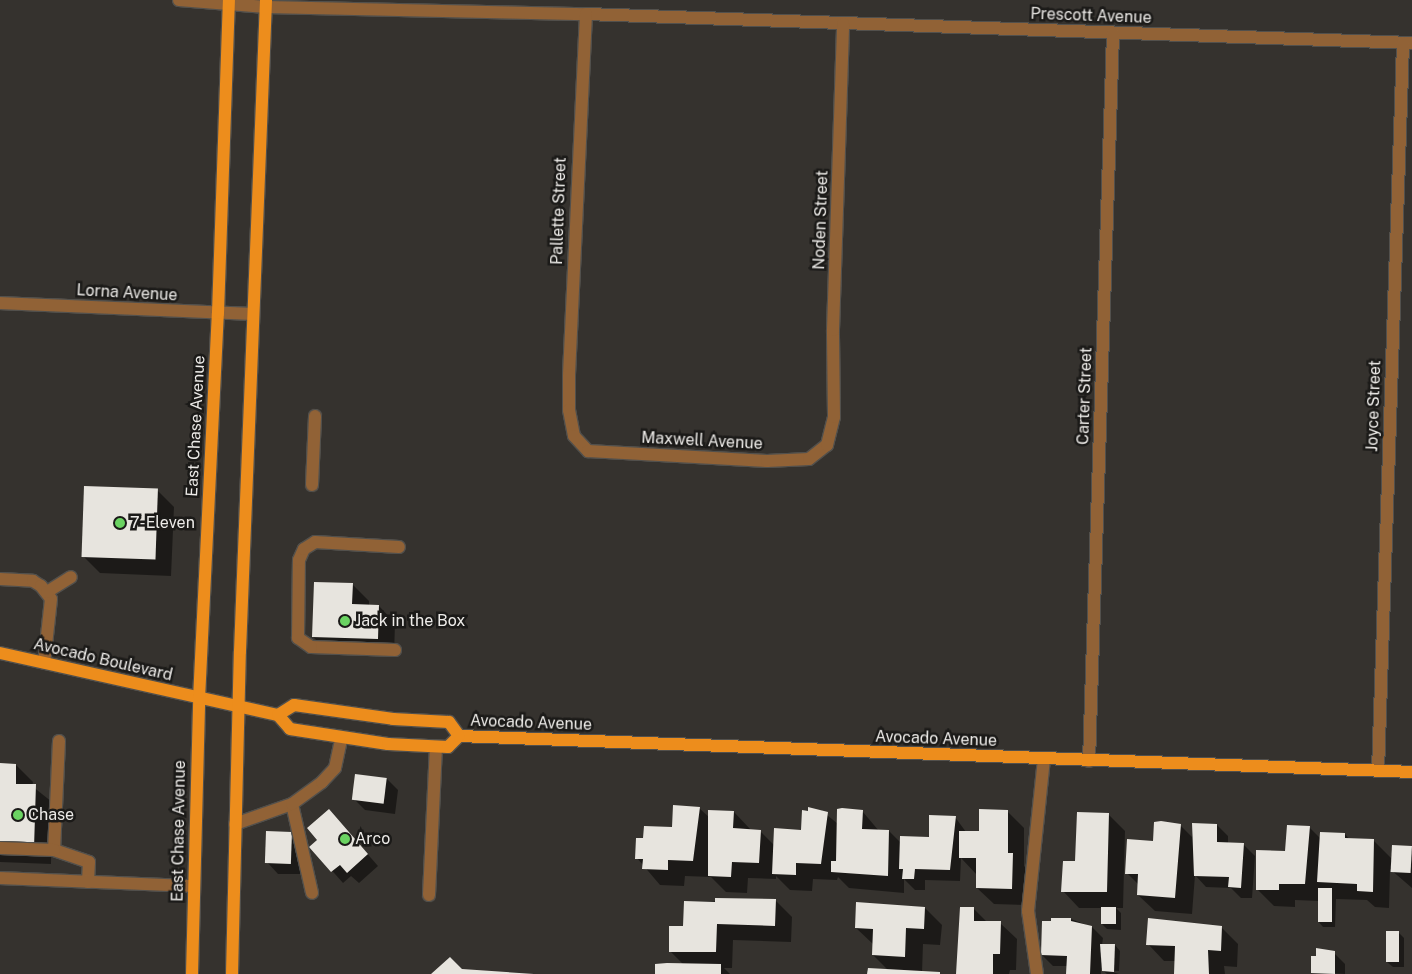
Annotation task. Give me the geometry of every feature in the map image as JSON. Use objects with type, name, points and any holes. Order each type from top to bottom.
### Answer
[{"type":"main road","name":"East Chase Avenue","points":[[192,974],[199,698],[218,313],[229,2]]},
{"type":"main road","points":[[232,974],[238,707],[266,4]]},
{"type":"main road","name":"Avocado Boulevard","points":[[0,653],[199,698]]},
{"type":"main road","name":"Avocado Avenue","points":[[199,698],[278,715],[290,729],[341,739],[448,747],[459,736],[1412,772]]},
{"type":"main road","name":"Avocado Avenue","points":[[278,715],[294,705],[393,719],[449,722],[459,736]]},
{"type":"street","name":"Prescott Avenue","points":[[179,0],[1408,43]]},
{"type":"street","name":"Pallette Street","points":[[569,410],[577,147],[586,14]]},
{"type":"street","name":"Noden Street","points":[[834,417],[833,330],[843,24]]},
{"type":"street","name":"Carter Street","points":[[1089,761],[1113,33]]},
{"type":"street","name":"Joyce Street","points":[[1378,771],[1408,43]]},
{"type":"street","name":"Lorna Avenue","points":[[0,303],[253,314]]},
{"type":"street","name":"Maxwell Avenue","points":[[569,410],[574,436],[588,451],[774,461],[809,459],[827,446],[834,417]]},
{"type":"street","points":[[312,485],[315,416]]},
{"type":"street","points":[[395,650],[311,647],[298,638],[299,560],[304,549],[315,542],[399,547]]},
{"type":"street","points":[[47,592],[71,577]]},
{"type":"street","points":[[0,579],[33,582],[47,592],[52,611],[44,663]]},
{"type":"street","points":[[235,824],[292,804],[335,768],[341,739]]},
{"type":"street","points":[[54,850],[59,741]]},
{"type":"street","points":[[428,895],[436,746]]},
{"type":"street","points":[[1037,974],[1028,911],[1044,759]]},
{"type":"street","points":[[292,804],[312,893]]},
{"type":"street","points":[[0,848],[54,850],[89,862],[88,882]]},
{"type":"street","points":[[0,878],[194,886]]},
{"type":"building","name":"7-Eleven","points":[[84,486],[158,489],[155,560],[82,557]]},
{"type":"building","name":"Jack in the Box","points":[[314,582],[353,583],[352,604],[379,605],[378,639],[312,637]]},
{"type":"building","name":"Chase","points":[[0,763],[16,764],[16,784],[36,784],[34,848],[0,846]]},
{"type":"building","points":[[355,774],[387,778],[384,804],[352,800]]},
{"type":"building","points":[[673,805],[700,807],[693,861],[668,860],[668,870],[642,869],[643,859],[635,859],[636,838],[643,838],[644,826],[672,827]]},
{"type":"building","points":[[808,807],[828,812],[821,864],[796,863],[796,875],[772,874],[774,828],[801,830],[802,810],[808,811]]},
{"type":"building","points":[[329,809],[368,854],[347,873],[340,865],[331,872],[309,847],[317,840],[307,828]]},
{"type":"building","points":[[837,809],[863,810],[862,829],[889,830],[888,876],[831,872],[831,861],[836,861]]},
{"type":"building","points":[[979,809],[1008,810],[1008,853],[1013,853],[1012,889],[976,888],[976,858],[959,858],[959,831],[979,831]]},
{"type":"building","points":[[708,810],[734,811],[733,828],[761,830],[759,863],[732,862],[731,877],[708,876]]},
{"type":"building","points":[[1077,812],[1109,813],[1107,892],[1061,892],[1063,861],[1075,861]]},
{"type":"building","points":[[929,815],[956,816],[950,870],[915,869],[914,879],[902,879],[903,869],[899,869],[900,836],[929,837]]},
{"type":"building","points":[[1161,821],[1181,824],[1175,898],[1137,895],[1138,874],[1125,874],[1127,839],[1153,841],[1154,822]]},
{"type":"building","points":[[1192,823],[1217,824],[1217,842],[1244,843],[1241,888],[1228,887],[1229,877],[1194,876]]},
{"type":"building","points":[[1287,825],[1310,826],[1305,884],[1279,884],[1279,890],[1256,890],[1256,850],[1285,851]]},
{"type":"building","points":[[266,831],[292,832],[291,864],[265,863]]},
{"type":"building","points":[[1320,832],[1345,833],[1345,838],[1374,839],[1373,892],[1357,891],[1357,884],[1317,882]]},
{"type":"building","points":[[1392,845],[1412,846],[1411,873],[1391,872]]},
{"type":"building","points":[[1318,888],[1332,888],[1332,922],[1318,922]]},
{"type":"building","points":[[715,898],[776,899],[775,926],[717,924],[716,952],[669,952],[669,926],[683,926],[684,901],[715,902]]},
{"type":"building","points":[[856,902],[925,907],[924,929],[906,928],[905,957],[872,955],[873,929],[855,928]]},
{"type":"building","points":[[960,907],[974,907],[974,921],[1001,921],[1000,954],[993,954],[993,974],[956,974]]},
{"type":"building","points":[[1101,907],[1116,907],[1116,924],[1101,924]]},
{"type":"building","points":[[1051,918],[1071,918],[1071,921],[1092,926],[1090,974],[1066,974],[1067,956],[1041,955],[1042,921],[1051,921]]},
{"type":"building","points":[[1148,918],[1222,926],[1221,951],[1208,950],[1209,974],[1174,974],[1175,946],[1146,945]]},
{"type":"building","points":[[1386,931],[1399,931],[1399,962],[1386,962]]},
{"type":"building","points":[[1100,944],[1115,944],[1114,972],[1102,971]]},
{"type":"building","points":[[1316,948],[1335,951],[1335,974],[1311,973],[1311,956],[1316,956]]},
{"type":"building","points":[[450,957],[462,969],[534,974],[431,974]]},
{"type":"building","points":[[655,964],[721,964],[721,974],[655,974]]},
{"type":"building","points":[[868,968],[940,972],[940,974],[867,974]]},
{"type":"place","name":"7-Eleven","points":[[120,523]]},
{"type":"place","name":"Jack in the Box","points":[[345,621]]},
{"type":"place","name":"Chase","points":[[18,815]]},
{"type":"place","name":"Arco","points":[[345,839]]}]
